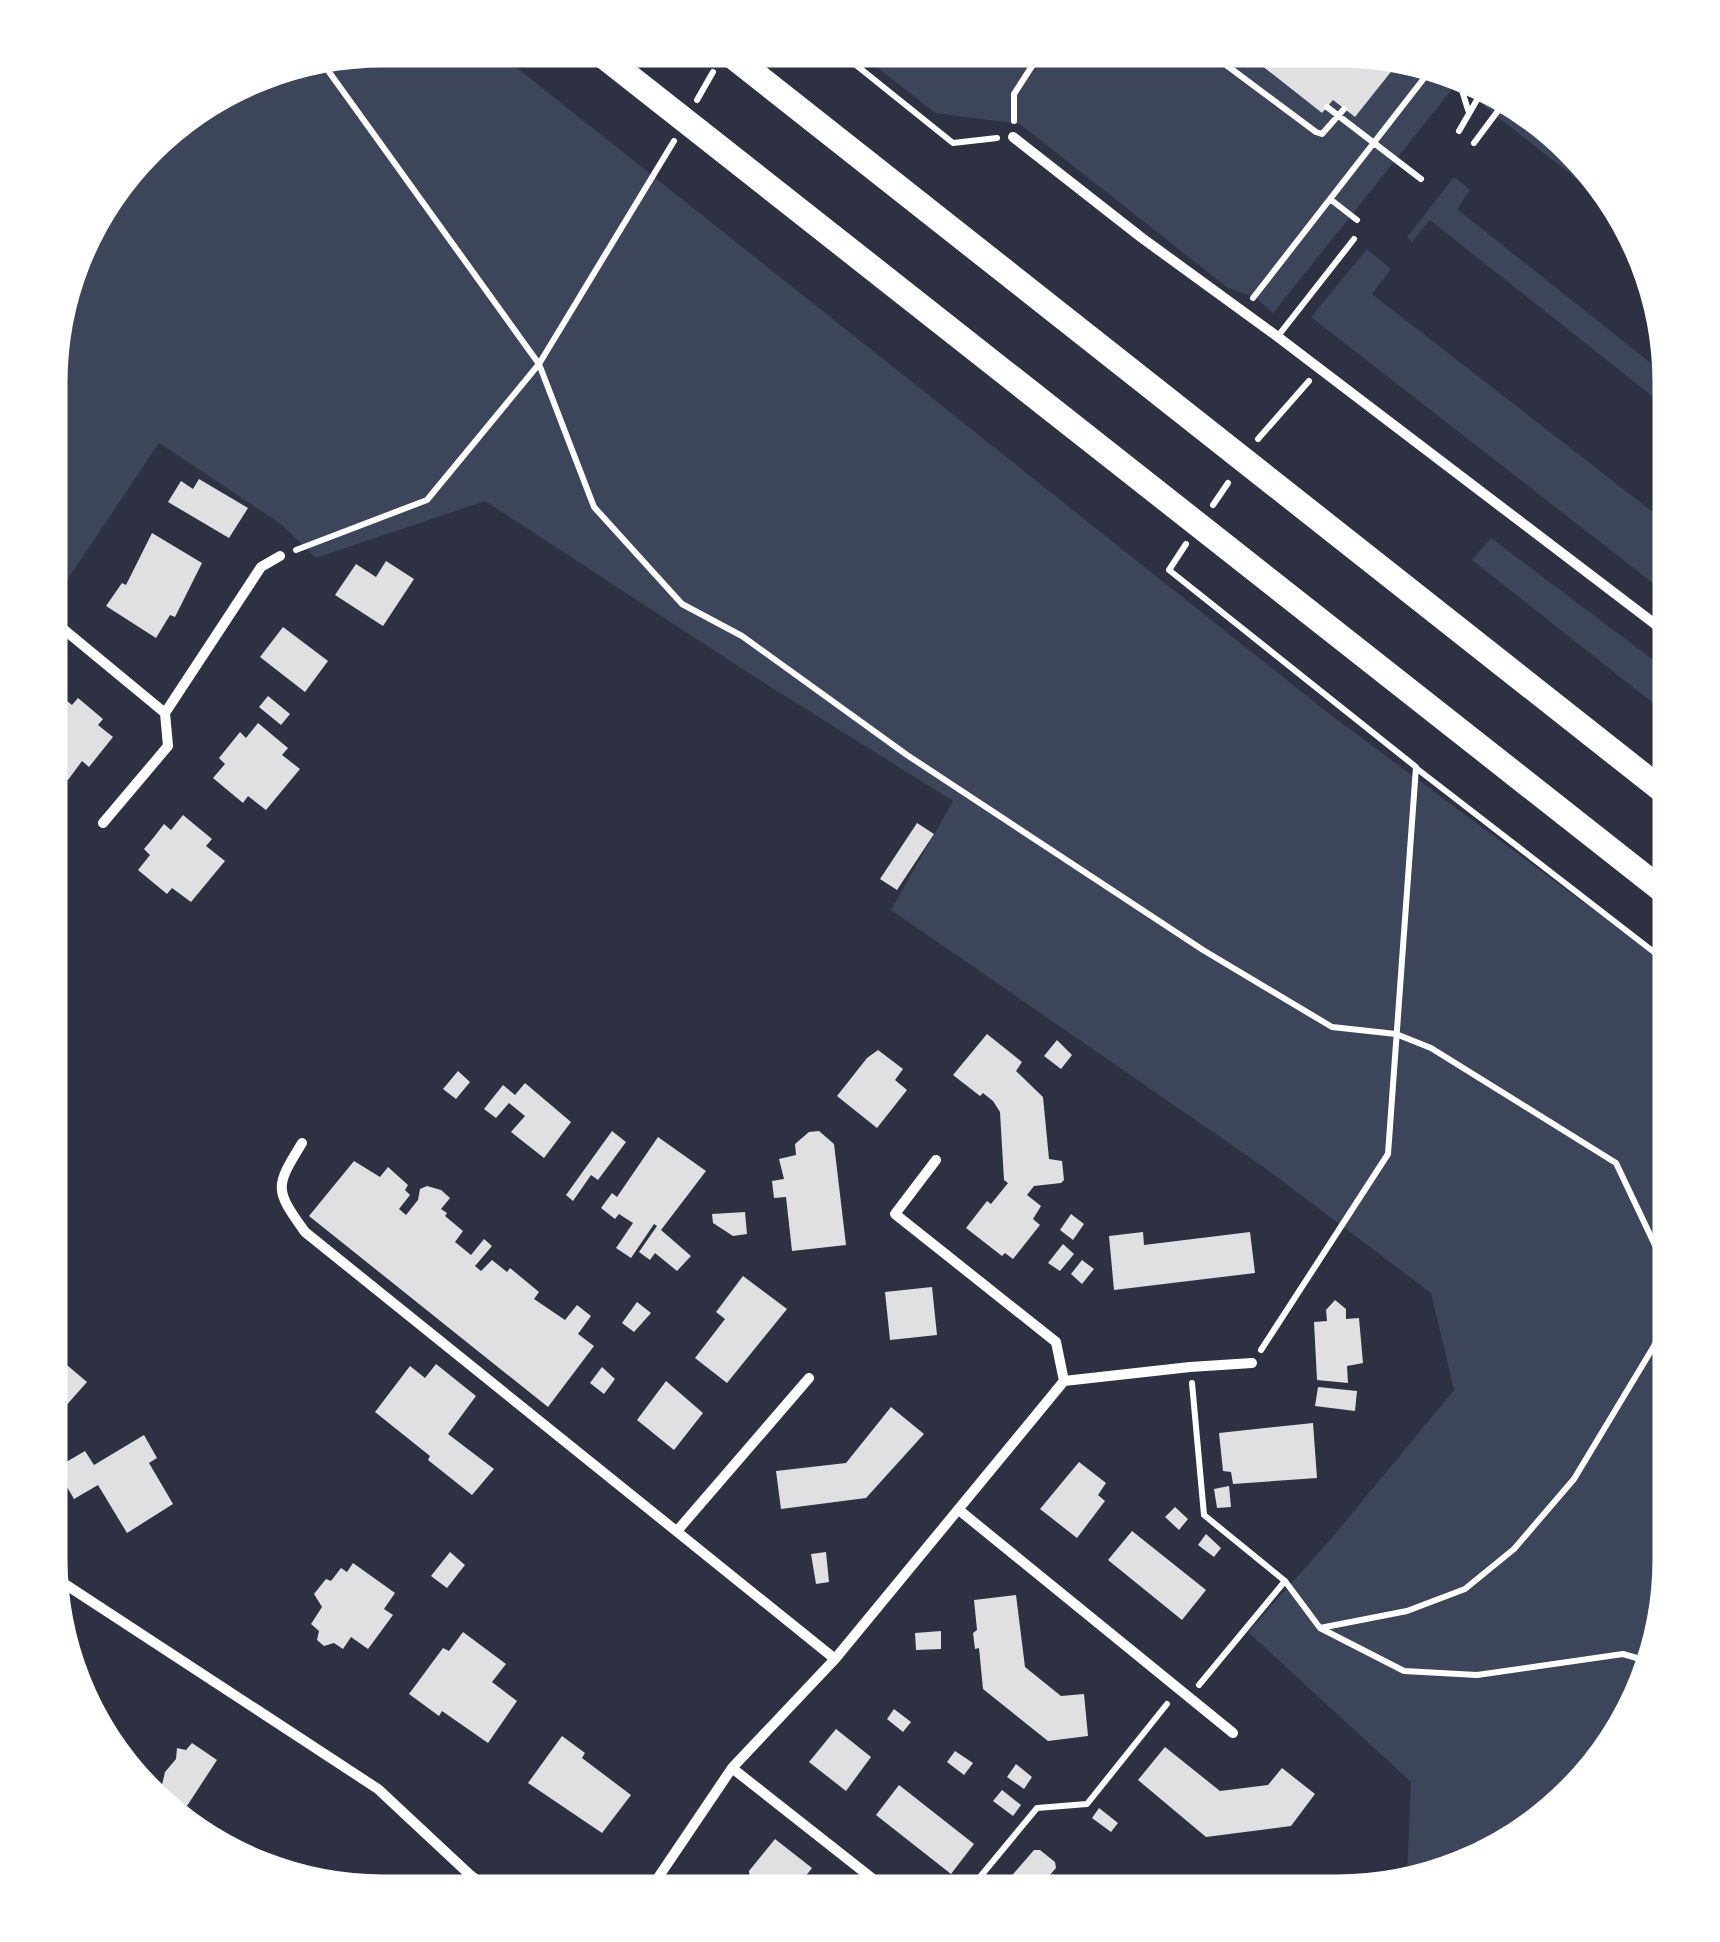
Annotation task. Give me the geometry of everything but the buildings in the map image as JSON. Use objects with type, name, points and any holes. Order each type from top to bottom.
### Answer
[{"type":"highway","points":[[616,65],[1654,884]]},
{"type":"highway","points":[[744,65],[1654,784]]},
{"type":"street","points":[[1013,137],[1654,623]]},
{"type":"street","points":[[103,823],[168,746],[165,713],[261,568],[280,556]]},
{"type":"street","points":[[65,631],[165,713]]},
{"type":"street","points":[[302,1143],[280,1178],[284,1202],[305,1232],[836,1659]]},
{"type":"street","points":[[936,1160],[895,1214],[1056,1342],[1064,1382]]},
{"type":"street","points":[[659,1876],[732,1768],[836,1659],[1064,1382],[1252,1363]]},
{"type":"street","points":[[678,1531],[809,1378]]},
{"type":"street","points":[[959,1510],[1233,1733]]},
{"type":"street","points":[[67,1585],[378,1789],[472,1876]]},
{"type":"street","points":[[732,1768],[869,1876]]},
{"type":"lane","points":[[1278,336],[1354,238]]},
{"type":"path","points":[[856,65],[953,143],[1013,137],[1014,94],[1033,65]]},
{"type":"path","points":[[1226,65],[1316,132],[1322,134],[1341,112]]},
{"type":"path","points":[[328,70],[539,364],[594,507],[682,604],[742,636],[907,756],[1203,950],[1332,1026],[1396,1034],[1431,1048],[1616,1163],[1654,1244]]},
{"type":"path","points":[[1242,311],[1425,78]]},
{"type":"path","points":[[1462,91],[1468,112]]},
{"type":"path","points":[[1459,132],[1477,98]]},
{"type":"path","points":[[1327,107],[1341,112],[1421,179]]},
{"type":"path","points":[[1474,143],[1499,110]]},
{"type":"path","points":[[280,556],[427,500],[539,364],[649,185]]},
{"type":"path","points":[[1330,199],[1367,229]]},
{"type":"path","points":[[1169,570],[1654,952]]},
{"type":"path","points":[[1252,1363],[1388,1154],[1416,767]]},
{"type":"path","points":[[1320,1628],[1407,1611],[1465,1589],[1514,1549],[1574,1480],[1654,1346]]},
{"type":"path","points":[[1285,1580],[1320,1628],[1404,1671],[1477,1675],[1622,1654],[1638,1659]]},
{"type":"shaded area","points":[[513,65],[1332,716],[1654,955],[1654,1580],[1649,1621],[1631,1681],[1612,1718],[1576,1769],[1514,1823],[1478,1844],[1407,1869],[1411,1782],[1248,1632],[1454,1390],[1431,1293],[1265,1168],[891,910],[953,801],[485,501],[316,558],[281,524],[159,443],[65,583],[68,341],[89,261],[119,206],[144,173],[206,119],[281,82],[341,68]]},
{"type":"shaded area","points":[[874,65],[1261,65],[1322,113],[1333,100],[1355,117],[1392,71],[1454,87],[1273,313],[1256,298],[1228,288],[1020,124],[935,113]]},
{"type":"shaded area","points":[[1486,103],[1496,108],[1531,131],[1587,187],[1484,106]]},
{"type":"shaded area","points":[[1454,177],[1470,190],[1457,209],[1654,366],[1654,398],[1430,220],[1412,242],[1407,237]]},
{"type":"shaded area","points":[[1367,249],[1391,269],[1372,294],[1654,513],[1654,584],[1311,317]]},
{"type":"shaded area","points":[[1491,538],[1654,660],[1654,704],[1472,560]]}]
